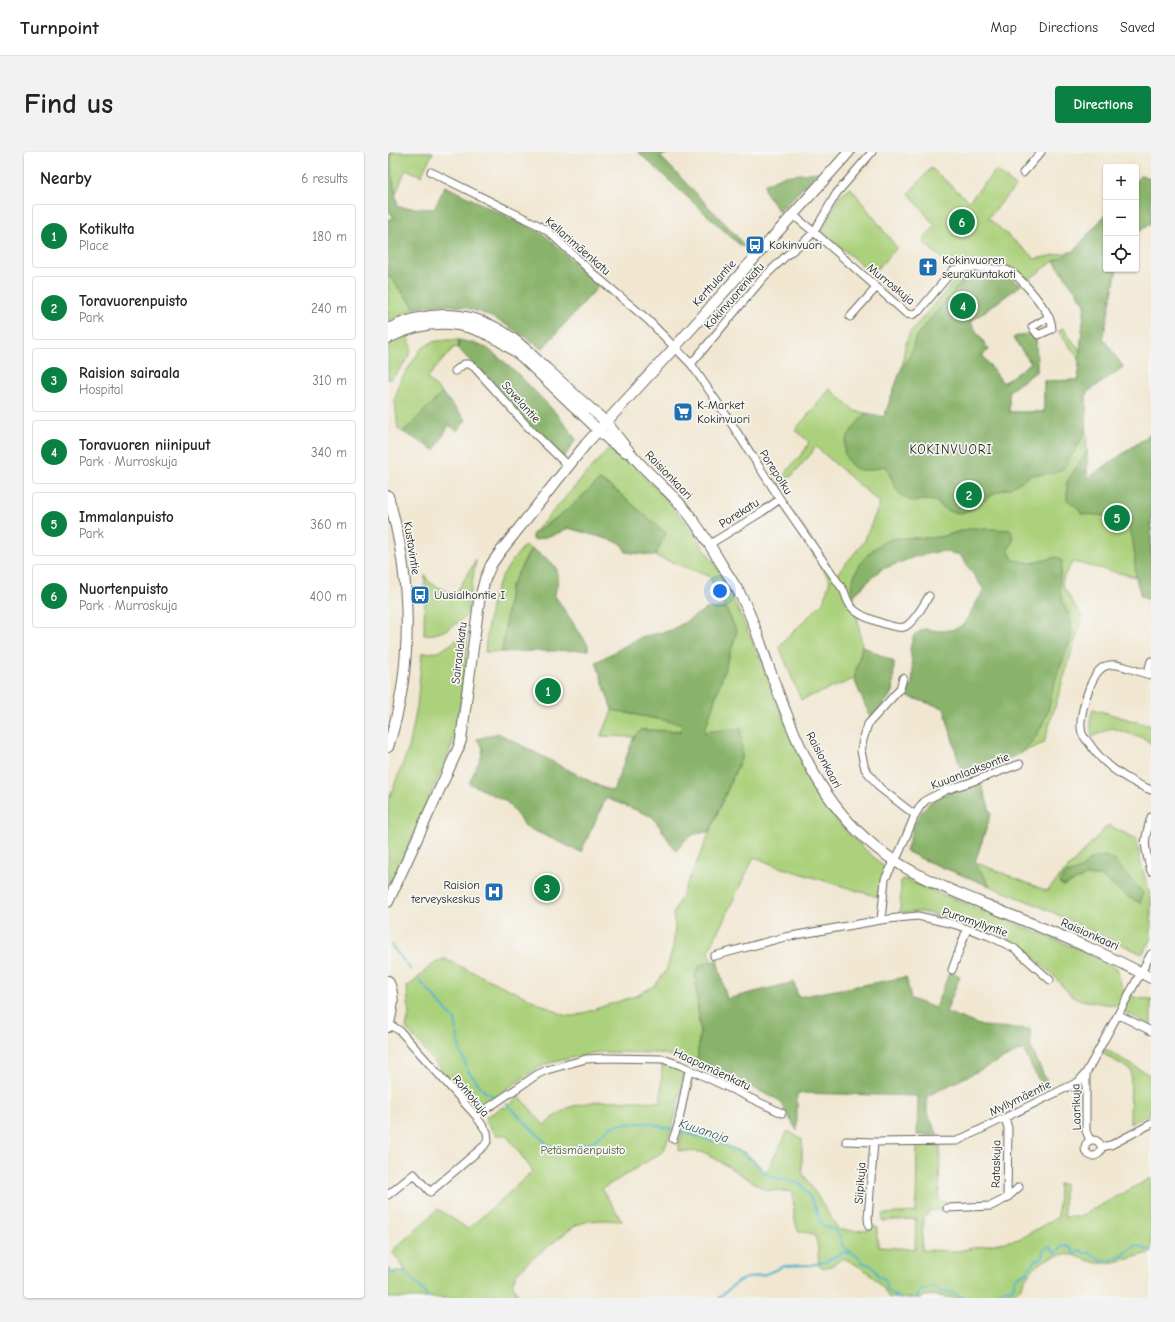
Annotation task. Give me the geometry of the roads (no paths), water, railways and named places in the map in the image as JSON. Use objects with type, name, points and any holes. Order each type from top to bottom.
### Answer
[{"type":"main road","name":"Kerttulantie","points":[[602,426],[849,152]]},
{"type":"main road","name":"Raisionkaari","points":[[388,329],[417,318],[441,315],[461,316],[487,323],[505,333],[521,345],[602,426]]},
{"type":"main road","name":"Raisionkaari","points":[[388,338],[425,325],[440,324],[465,326],[478,330],[508,345],[602,426],[616,434],[634,457],[684,508],[710,544],[741,596],[754,626],[791,725],[817,780],[838,810],[865,839],[894,862],[924,879],[952,892],[1089,947],[1151,978]]},
{"type":"main road","name":"Sairaalakatu","points":[[388,902],[461,740],[475,622],[481,590],[485,579],[500,552],[568,466],[602,426]]},
{"type":"main road","name":"Kustavintie","points":[[388,496],[393,513],[403,568],[406,596],[406,622],[403,677],[398,708],[388,747]]},
{"type":"main road","points":[[388,981],[393,994],[393,1002],[388,1025]]},
{"type":"street","name":"Kokinvuorenkatu","points":[[690,364],[764,277],[814,232],[836,194],[872,152]]},
{"type":"street","points":[[1023,173],[1040,152]]},
{"type":"street","name":"Kellarimäenkatu","points":[[431,172],[538,225],[549,232],[596,276],[648,320],[674,347]]},
{"type":"street","name":"Murroskuja","points":[[793,215],[907,314],[912,315],[919,311],[953,270],[957,268],[1007,270],[1013,272],[1028,288],[1049,317]]},
{"type":"street","points":[[850,317],[876,288]]},
{"type":"street","points":[[674,347],[690,364]]},
{"type":"street","name":"Savelantie","points":[[455,371],[464,364],[469,364],[474,367],[528,427],[568,466]]},
{"type":"street","name":"Porepolku","points":[[690,364],[722,409],[780,499],[844,591],[848,604],[857,612],[896,628],[904,628],[911,623],[929,596]]},
{"type":"street","name":"Porekatu","points":[[710,544],[762,512],[780,499]]},
{"type":"street","points":[[1151,661],[1149,675],[1110,664],[1100,668],[1085,697],[1082,714],[1082,733],[1095,753],[1114,771],[1137,785],[1151,790]]},
{"type":"street","points":[[903,678],[900,689],[868,724],[861,751],[865,769],[880,788],[889,797],[915,815]]},
{"type":"street","name":"Kuuanlaaksontie","points":[[894,862],[920,806],[934,795],[1020,764]]},
{"type":"street","points":[[1151,817],[1144,840],[1144,848],[1151,871]]},
{"type":"street","points":[[882,920],[885,879],[894,862]]},
{"type":"street","name":"Puromyllyntie","points":[[714,956],[785,937],[882,920],[918,916],[953,924],[989,936],[1014,948],[1050,980]]},
{"type":"street","points":[[952,970],[968,929]]},
{"type":"street","name":"Myllymäentie","points":[[846,1141],[957,1141],[1078,1082],[1086,1073],[1151,954]]},
{"type":"street","points":[[1119,1014],[1151,1031]]},
{"type":"street","name":"Rohtokuja","points":[[388,1025],[400,1031],[476,1116],[487,1132],[488,1140],[484,1146],[430,1192],[414,1174],[388,1195]]},
{"type":"street","name":"Haapamäenkatu","points":[[476,1116],[538,1074],[586,1059],[663,1059],[782,1114]]},
{"type":"street","points":[[673,1139],[678,1125],[689,1070]]},
{"type":"street","name":"Laarikuja","points":[[1086,1073],[1086,1131],[1090,1140]]},
{"type":"street","name":"Rataskuja","points":[[947,1208],[990,1206],[1007,1198],[1008,1128],[1005,1118]]},
{"type":"street","points":[[1101,1147],[1112,1145],[1151,1124]]},
{"type":"street","points":[[1090,1140],[1097,1140],[1101,1147],[1100,1152],[1096,1156],[1089,1155],[1085,1151],[1085,1146],[1090,1140]]},
{"type":"street","name":"Siipikuja","points":[[869,1226],[868,1218],[874,1142]]},
{"type":"street","points":[[1007,1198],[1019,1188]]},
{"type":"waterway","name":"Kuuanoja","points":[[391,945],[411,970]]},
{"type":"waterway","name":"Kuuanoja","points":[[419,980],[455,1020],[460,1050],[468,1071],[485,1092],[497,1098]]},
{"type":"waterway","name":"Kuuanoja","points":[[507,1104],[549,1146],[556,1151],[564,1153],[576,1146],[591,1143],[612,1126],[649,1123],[674,1130]]},
{"type":"waterway","name":"Kuuanoja","points":[[678,1131],[718,1142],[742,1153],[756,1164],[764,1173],[773,1177],[792,1181],[803,1186],[814,1204],[820,1222],[824,1226],[834,1229],[840,1237],[842,1246],[861,1259],[861,1262],[873,1266],[879,1277],[885,1279],[888,1291],[899,1298]]},
{"type":"waterway","name":"Kuuanoja","points":[[995,1298],[1004,1289],[1010,1290],[1013,1288],[1015,1278],[1026,1273],[1035,1260],[1043,1257],[1042,1255],[1044,1249],[1049,1246],[1056,1253],[1060,1248],[1066,1246],[1072,1249],[1073,1253],[1082,1250],[1083,1253],[1090,1253],[1102,1261],[1122,1256],[1131,1248],[1136,1246],[1146,1250],[1151,1250]]},
{"type":"waterway","points":[[719,1298],[737,1282],[744,1279],[766,1274],[784,1266],[812,1265],[826,1261],[842,1253],[850,1253]]},
{"type":"waterway","points":[[388,1274],[398,1271],[408,1274],[429,1298]]},
{"type":"waterway","name":"Kuuanoja","points":[[916,1298],[920,1291],[934,1287],[942,1292],[954,1293],[965,1298]]},
{"type":"waterway","points":[[517,1295],[525,1298]]},
{"type":"place","name":"Nuortenpuisto","points":[[962,222]]},
{"type":"place","name":"Kokinvuori","points":[[755,245]]},
{"type":"place","name":"Kokinvuoren seurakuntakoti","points":[[928,267]]},
{"type":"place","name":"Toravuoren niinipuut","points":[[963,306]]},
{"type":"place","name":"K-Market Kokinvuori","points":[[683,412]]},
{"type":"place","name":"Toravuorenpuisto","points":[[969,495]]},
{"type":"place","name":"Immalanpuisto","points":[[1117,518]]},
{"type":"place","name":"Uusialhontie I","points":[[420,595]]},
{"type":"place","name":"Kotikulta","points":[[548,691]]},
{"type":"place","name":"Raision sairaala","points":[[547,888]]},
{"type":"place","name":"Raision terveyskeskus","points":[[494,892]]},
{"type":"district","name":"KOKINVUORI","points":[[951,449]]},
{"type":"park label","name":"Petäsmäenpuisto","points":[[583,1150]]}]
